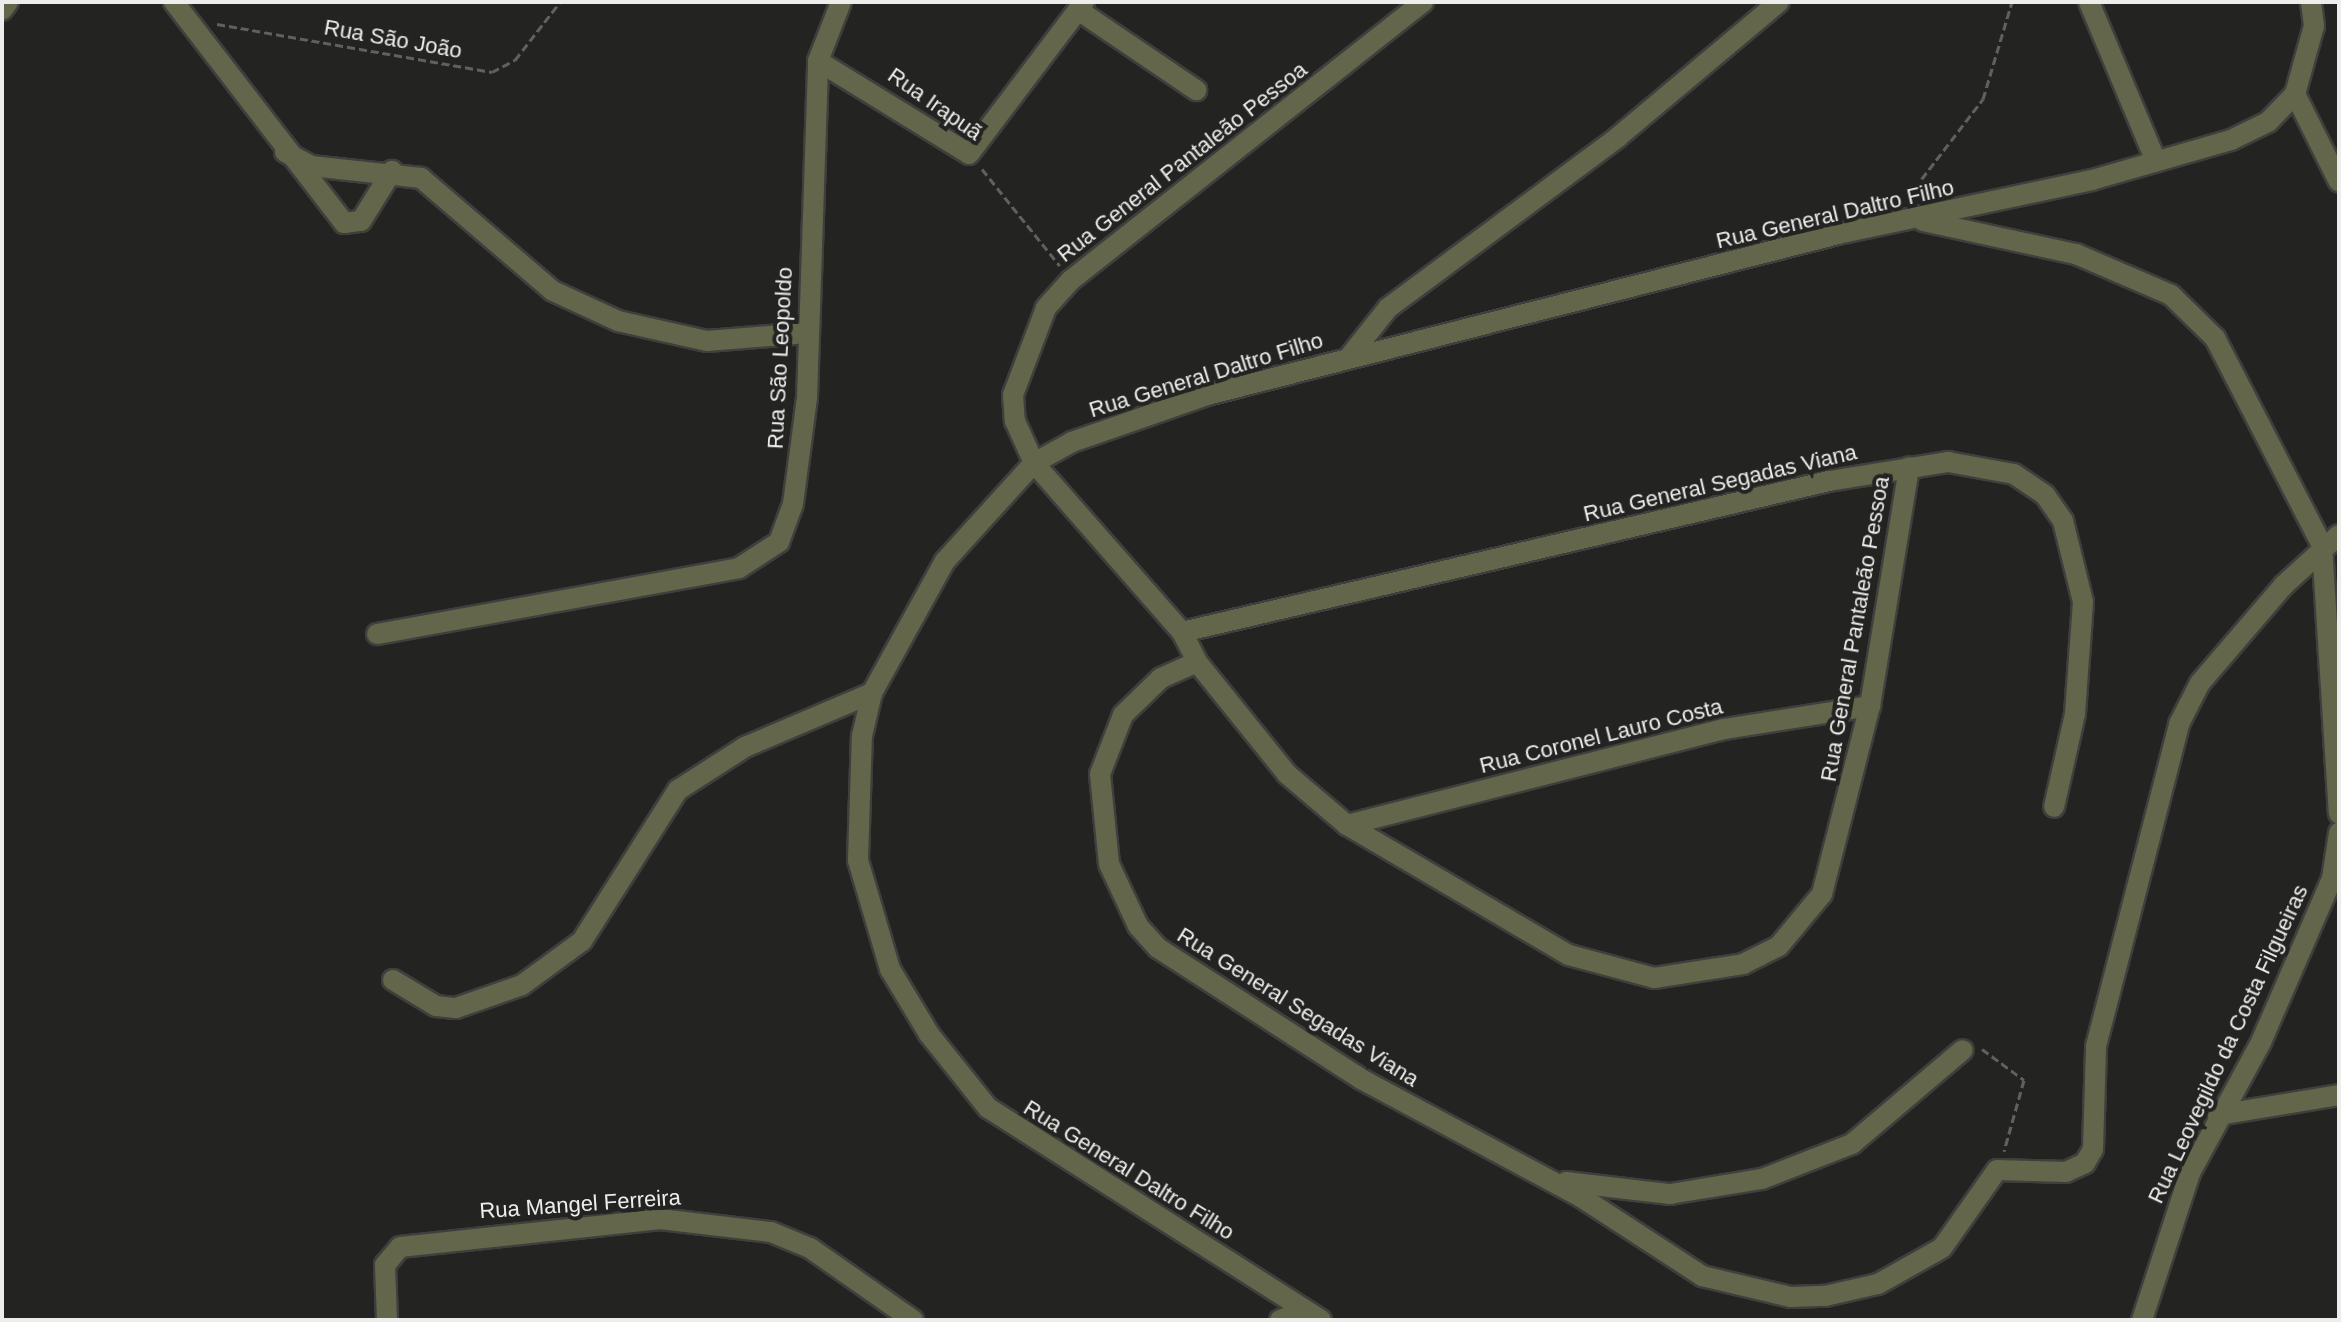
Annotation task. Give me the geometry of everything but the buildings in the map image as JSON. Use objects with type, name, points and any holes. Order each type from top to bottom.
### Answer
[{"type":"street","points":[[2,10],[8,2]]},
{"type":"street","points":[[174,2],[285,152],[351,226],[392,171]]},
{"type":"street","name":"Rua São Leopoldo","points":[[377,634],[682,581],[769,555],[793,504],[807,333],[818,61],[841,2]]},
{"type":"street","name":"Rua General Pantaleão Pessoa","points":[[1423,2],[1071,280],[1046,308],[1013,395],[1015,421],[1034,463],[1182,632],[1197,662],[1287,774],[1347,825],[1569,955],[1616,973],[1697,975],[1779,946],[1822,894],[1870,706],[1909,467]]},
{"type":"street","points":[[1350,356],[1388,308],[1618,137],[1779,2]]},
{"type":"street","points":[[2089,2],[2156,161]]},
{"type":"street","name":"Rua General Daltro Filho","points":[[1312,1315],[1027,1138],[988,1108],[929,1034],[878,940],[858,860],[862,736],[872,693],[945,561],[1034,463],[1072,442],[1207,395],[1350,356],[1887,223],[2156,161],[2268,122],[2295,94],[2314,26],[2311,2]]},
{"type":"street","points":[[969,154],[1081,6],[1196,90]]},
{"type":"street","name":"Rua Irapuã","points":[[818,61],[969,154]]},
{"type":"street","points":[[2295,94],[2339,182]]},
{"type":"street","points":[[285,152],[311,166],[392,171],[442,191],[553,291],[618,321],[707,341],[807,333]]},
{"type":"street","points":[[1912,219],[2076,254],[2171,295],[2215,338],[2330,540],[2339,813]]},
{"type":"street","name":"Rua General Segadas Viana","points":[[1182,632],[1909,467],[1948,462],[2014,474],[2045,495],[2063,521],[2083,602],[2084,649],[2054,807]]},
{"type":"street","points":[[1997,1170],[2066,1172],[2093,1149],[2096,1046],[2179,724],[2200,683],[2330,540]]},
{"type":"street","name":"Rua General Segadas Viana","points":[[1197,662],[1161,678],[1123,715],[1100,774],[1109,864],[1138,926],[1158,948],[1361,1079],[1546,1179],[1702,1276],[1791,1297],[1878,1284],[1912,1269],[1942,1248],[1997,1170]]},
{"type":"street","points":[[393,980],[436,1006],[456,1008],[522,985],[582,941],[678,790],[745,747],[872,693]]},
{"type":"street","name":"Rua Coronel Lauro Costa","points":[[1347,825],[1724,729],[1870,706]]},
{"type":"street","name":"Rua Leovegildo da Costa Filgueiras","points":[[2142,1320],[2158,1258],[2218,1115],[2261,1042],[2332,879],[2339,833]]},
{"type":"street","name":"Rua General Segadas Viana","points":[[1546,1179],[1670,1194],[1762,1179],[1852,1144],[1963,1050]]},
{"type":"street","points":[[2218,1115],[2339,1095]]},
{"type":"street","name":"Rua Mangel Ferreira","points":[[387,1320],[385,1265],[400,1247],[660,1219],[728,1223],[784,1238],[913,1320]]},
{"type":"street","points":[[1280,1320],[1312,1315]]},
{"type":"path","name":"Rua São João","points":[[189,19],[492,72],[515,60],[560,2]]},
{"type":"path","points":[[1887,223],[1983,99],[2012,2]]},
{"type":"path","name":"Rua Irapuã","points":[[969,154],[1071,280]]},
{"type":"path","points":[[1963,1050],[1981,1048],[2007,1061],[2024,1080],[1997,1170]]}]
